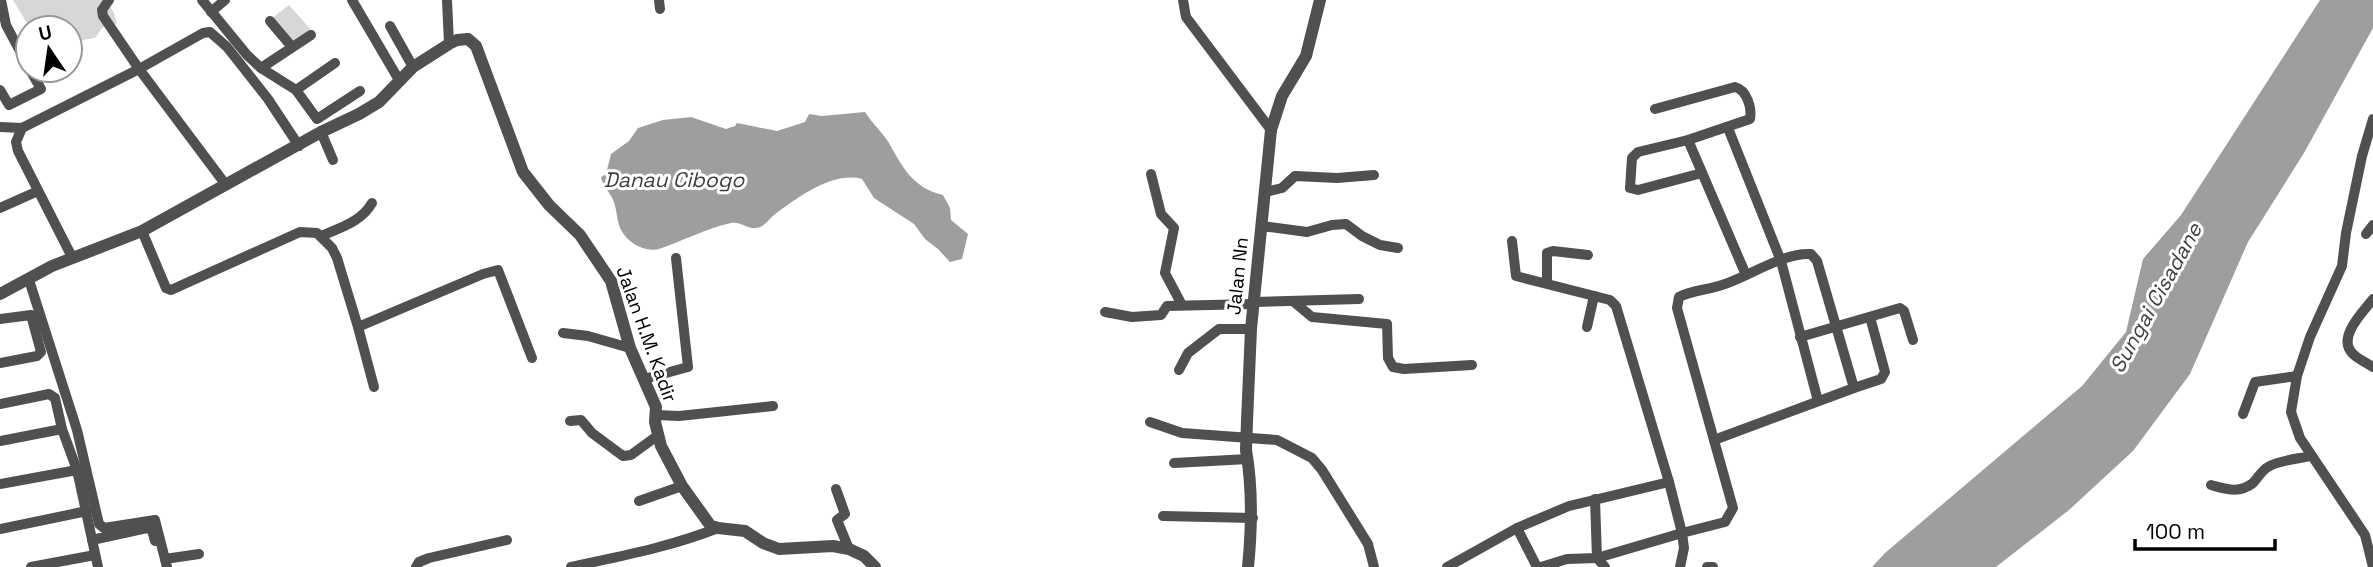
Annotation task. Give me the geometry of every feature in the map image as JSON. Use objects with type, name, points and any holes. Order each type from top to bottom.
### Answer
[{"type":"street","points":[[1,0],[6,25],[14,40]]},
{"type":"street","points":[[109,0],[102,10],[103,16],[226,185]]},
{"type":"street","points":[[202,0],[234,41],[261,68],[296,90],[319,125],[333,160]]},
{"type":"street","points":[[211,12],[225,0]]},
{"type":"street","points":[[352,0],[399,80]]},
{"type":"street","points":[[319,125],[359,114],[379,102],[413,67],[449,44],[447,0]]},
{"type":"street","points":[[1182,0],[1186,17],[1271,130]]},
{"type":"street","name":"Jalan Nn","points":[[1248,567],[1253,518],[1247,454],[1251,329],[1271,130],[1282,96],[1306,56],[1320,0]]},
{"type":"street","points":[[270,21],[292,47]]},
{"type":"street","points":[[390,26],[413,67]]},
{"type":"street","points":[[0,127],[22,128],[139,69],[203,33],[210,32],[227,47],[268,99],[299,146]]},
{"type":"street","points":[[261,68],[311,35]]},
{"type":"street","name":"Jalan H.M. Kadir","points":[[449,44],[468,39],[476,46],[523,172],[549,205],[580,235],[604,269],[615,292],[630,348],[656,407],[657,436],[682,486],[710,525],[718,528]]},
{"type":"street","points":[[296,90],[335,63]]},
{"type":"street","points":[[0,90],[9,106],[41,89],[38,84]]},
{"type":"street","points":[[1655,109],[1735,87],[1741,88],[1751,114],[1750,119],[1688,140],[1638,152],[1632,158],[1630,188],[1638,190],[1702,173]]},
{"type":"street","points":[[0,294],[72,257],[142,231],[299,146],[319,125],[360,91]]},
{"type":"street","points":[[2373,119],[2362,156],[2342,266],[2310,337],[2297,376],[2292,404],[2292,419],[2300,438],[2365,535],[2373,567]]},
{"type":"street","points":[[22,128],[16,142],[18,151],[72,257]]},
{"type":"street","points":[[1728,128],[1781,261],[1818,401]]},
{"type":"street","points":[[1688,140],[1746,275]]},
{"type":"street","points":[[1151,174],[1161,214],[1174,228],[1165,273],[1182,305]]},
{"type":"street","points":[[1265,192],[1282,188],[1295,176],[1337,178],[1374,175]]},
{"type":"street","points":[[0,208],[38,191]]},
{"type":"street","points":[[322,236],[359,219],[372,203]]},
{"type":"street","points":[[1262,226],[1307,232],[1346,224],[1371,241],[1398,248]]},
{"type":"street","points":[[2366,234],[2373,225]]},
{"type":"street","points":[[142,231],[166,288],[171,290],[300,232],[322,236],[337,258],[374,387]]},
{"type":"street","points":[[1512,241],[1516,276],[1610,300],[1620,313],[1682,533],[1684,548],[1679,567]]},
{"type":"street","points":[[1547,283],[1547,253],[1553,251],[1588,255]]},
{"type":"street","points":[[1517,528],[1539,567],[1567,559],[1575,563],[1597,558],[1726,522],[1732,513],[1677,302],[1679,297],[1685,294],[1724,285],[1803,254],[1814,256],[1854,388]]},
{"type":"street","points":[[644,379],[688,367],[676,258]]},
{"type":"street","points":[[358,327],[496,270],[499,271],[532,358]]},
{"type":"street","points":[[29,280],[77,430],[99,524],[104,528],[155,520],[164,564]]},
{"type":"street","points":[[1587,327],[1594,296]]},
{"type":"street","points":[[1105,312],[1132,317],[1161,315],[1167,306],[1359,299]]},
{"type":"street","points":[[2373,299],[2349,330],[2348,337],[2352,353],[2373,367]]},
{"type":"street","points":[[1294,302],[1312,317],[1387,324],[1388,358],[1393,367],[1404,369],[1472,365]]},
{"type":"street","points":[[1800,337],[1903,309],[1913,340]]},
{"type":"street","points":[[0,319],[31,315],[41,352],[37,356],[0,363]]},
{"type":"street","points":[[1714,440],[1881,379],[1885,372],[1870,317]]},
{"type":"street","points":[[1179,370],[1188,354],[1219,329],[1251,329]]},
{"type":"street","points":[[563,333],[588,336],[630,348]]},
{"type":"street","points":[[2243,414],[2255,382],[2297,376]]},
{"type":"street","points":[[0,404],[53,395],[77,470],[98,567]]},
{"type":"street","points":[[656,415],[679,416],[774,406]]},
{"type":"street","points":[[570,421],[581,420],[592,433],[623,456],[631,455],[657,436]]},
{"type":"street","points":[[1150,422],[1182,433],[1277,440],[1312,458],[1368,544],[1374,567]]},
{"type":"street","points":[[0,441],[62,429]]},
{"type":"street","points":[[1174,464],[1247,454]]},
{"type":"street","points":[[2211,485],[2232,491],[2240,490],[2254,482],[2272,465],[2311,456]]},
{"type":"street","points":[[0,485],[77,470]]},
{"type":"street","points":[[1447,567],[1517,528],[1569,506],[1669,482]]},
{"type":"street","points":[[639,501],[682,486]]},
{"type":"street","points":[[836,489],[845,514],[837,520],[849,549]]},
{"type":"street","points":[[1595,499],[1597,558],[1605,567]]},
{"type":"street","points":[[0,529],[87,511]]},
{"type":"street","points":[[1163,516],[1253,518]]},
{"type":"street","points":[[92,540],[149,528],[164,564]]},
{"type":"street","points":[[571,567],[610,563],[718,528],[745,531],[762,543],[779,549],[833,546],[849,549],[864,556],[874,567]]},
{"type":"street","points":[[416,567],[419,562],[429,558],[508,540]]},
{"type":"street","points":[[164,564],[199,554]]},
{"type":"street","points":[[31,567],[96,555]]},
{"type":"street","points":[[1707,567],[1713,567]]},
{"type":"shaded area","points":[[13,0],[105,0],[117,23],[105,27],[95,38],[84,40],[84,14],[22,14]]},
{"type":"shaded area","points":[[289,5],[312,31],[293,43],[271,19]]},
{"type":"water","name":"Sungai Cisadane","points":[[2320,0],[2373,0],[2373,28],[2304,153],[2248,242],[2190,374],[2133,451],[2069,510],[1996,567],[1872,567],[1885,553],[2082,386],[2126,332],[2143,259],[2181,215]]},
{"type":"water","name":"Danau Cibogo","points":[[865,112],[910,176],[924,187],[943,195],[950,208],[951,220],[968,234],[962,259],[950,262],[925,239],[914,224],[874,198],[862,179],[851,178],[827,182],[815,188],[758,228],[731,223],[659,249],[642,248],[621,230],[614,202],[601,177],[606,174],[611,154],[629,141],[638,128],[663,120],[691,117],[726,129],[737,123],[777,131],[805,122],[809,114],[822,116]]}]
